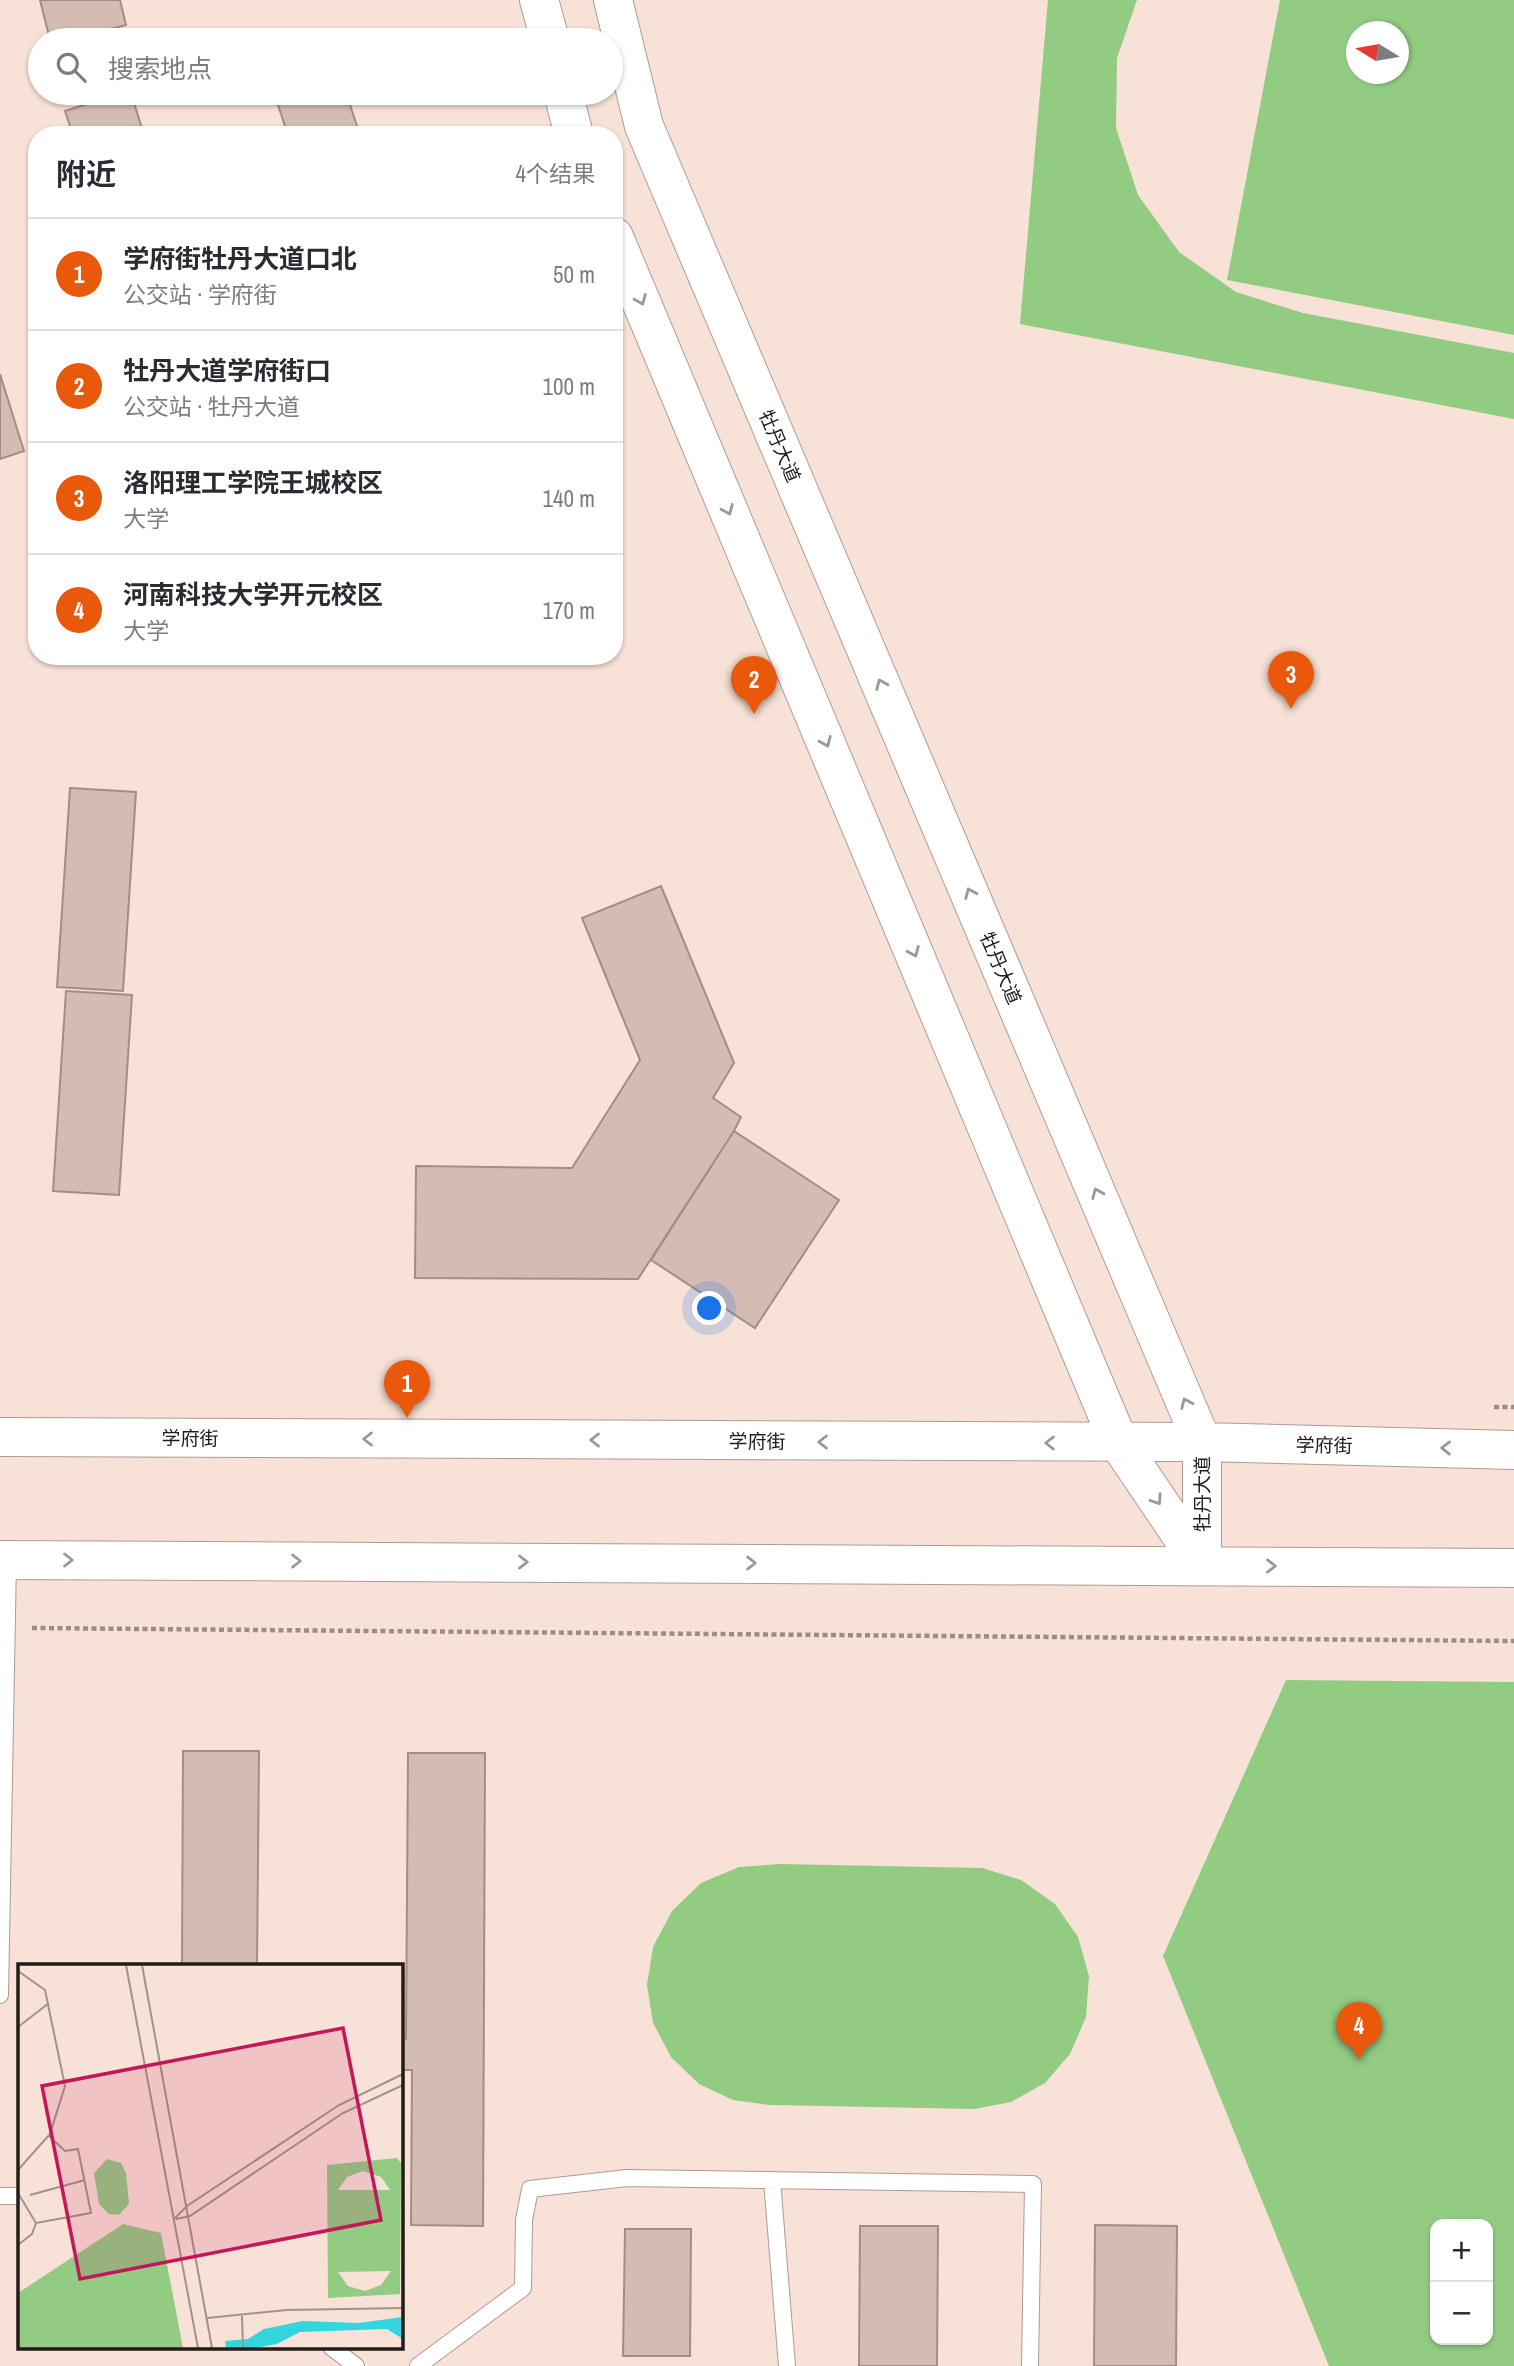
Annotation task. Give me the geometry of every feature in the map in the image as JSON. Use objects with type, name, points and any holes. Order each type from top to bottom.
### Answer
[{"type":"main road","points":[[539,0],[547,28]]},
{"type":"main road","name":"牡丹大道","points":[[612,0],[619,28]]},
{"type":"main road","name":"牡丹大道","points":[[623,43],[644,125],[1202,1442],[1202,1566]]},
{"type":"main road","points":[[566,105],[571,126]]},
{"type":"main road","name":"牡丹大道","points":[[623,258],[1119,1443],[1202,1566]]},
{"type":"main road","name":"学府街","points":[[0,1437],[1202,1442],[1514,1450]]},
{"type":"main road","points":[[4,1560],[1514,1568]]},
{"type":"lane","points":[[0,1996],[7,1628],[4,1560]]},
{"type":"lane","points":[[418,2366],[523,2288],[524,2220],[530,2189],[627,2178],[1032,2184],[1030,2366]]},
{"type":"lane","points":[[772,2180],[787,2366]]},
{"type":"lane","points":[[0,2196],[18,2196]]},
{"type":"lane","points":[[332,2348],[356,2366]]},
{"type":"path","points":[[7,1628],[1514,1642]]},
{"type":"green space","points":[[1048,0],[1137,0],[1117,58],[1116,128],[1138,195],[1179,252],[1236,292],[1303,313],[1514,353],[1514,419],[1020,324]]},
{"type":"green space","points":[[1280,0],[1514,0],[1514,335],[1227,280]]},
{"type":"green space","points":[[1286,1680],[1514,1682],[1514,2366],[1329,2366],[1163,1956]]},
{"type":"green space","points":[[780,1864],[982,1868],[1021,1880],[1055,1904],[1078,1937],[1089,1976],[1086,2017],[1070,2054],[1045,2083],[1011,2102],[974,2109],[770,2105],[733,2100],[699,2084],[671,2057],[653,2023],[647,1985],[653,1947],[672,1911],[701,1883],[739,1867]]},
{"type":"building","points":[[40,0],[120,0],[126,25],[115,28],[47,28]]},
{"type":"building","points":[[84,105],[135,105],[141,126],[70,126],[65,111]]},
{"type":"building","points":[[278,105],[350,105],[357,126],[285,126]]},
{"type":"building","points":[[0,374],[24,451],[0,459]]},
{"type":"building","points":[[70,788],[136,792],[123,991],[57,987]]},
{"type":"building","points":[[661,886],[734,1063],[713,1098],[741,1117],[734,1131],[638,1279],[415,1278],[416,1166],[572,1168],[640,1060],[582,918]]},
{"type":"building","points":[[66,991],[132,995],[119,1195],[53,1191]]},
{"type":"building","points":[[734,1131],[839,1200],[755,1328],[651,1260]]},
{"type":"building","points":[[183,1751],[259,1751],[257,1964],[182,1964]]},
{"type":"building","points":[[408,1753],[485,1753],[483,2226],[411,2225],[412,2070],[402,2070],[402,2039],[406,2039]]},
{"type":"building","points":[[1095,2225],[1177,2226],[1176,2366],[1094,2366]]},
{"type":"building","points":[[860,2226],[938,2226],[937,2366],[859,2366]]},
{"type":"building","points":[[625,2229],[691,2229],[690,2356],[623,2356]]},
{"type":"place","name":"洛阳理工学院王城校区","points":[[1291,709]]},
{"type":"place","name":"牡丹大道学府街口","points":[[754,714]]},
{"type":"place","name":"学府街牡丹大道口北","points":[[407,1418]]},
{"type":"place","name":"河南科技大学开元校区","points":[[1359,2060]]}]
